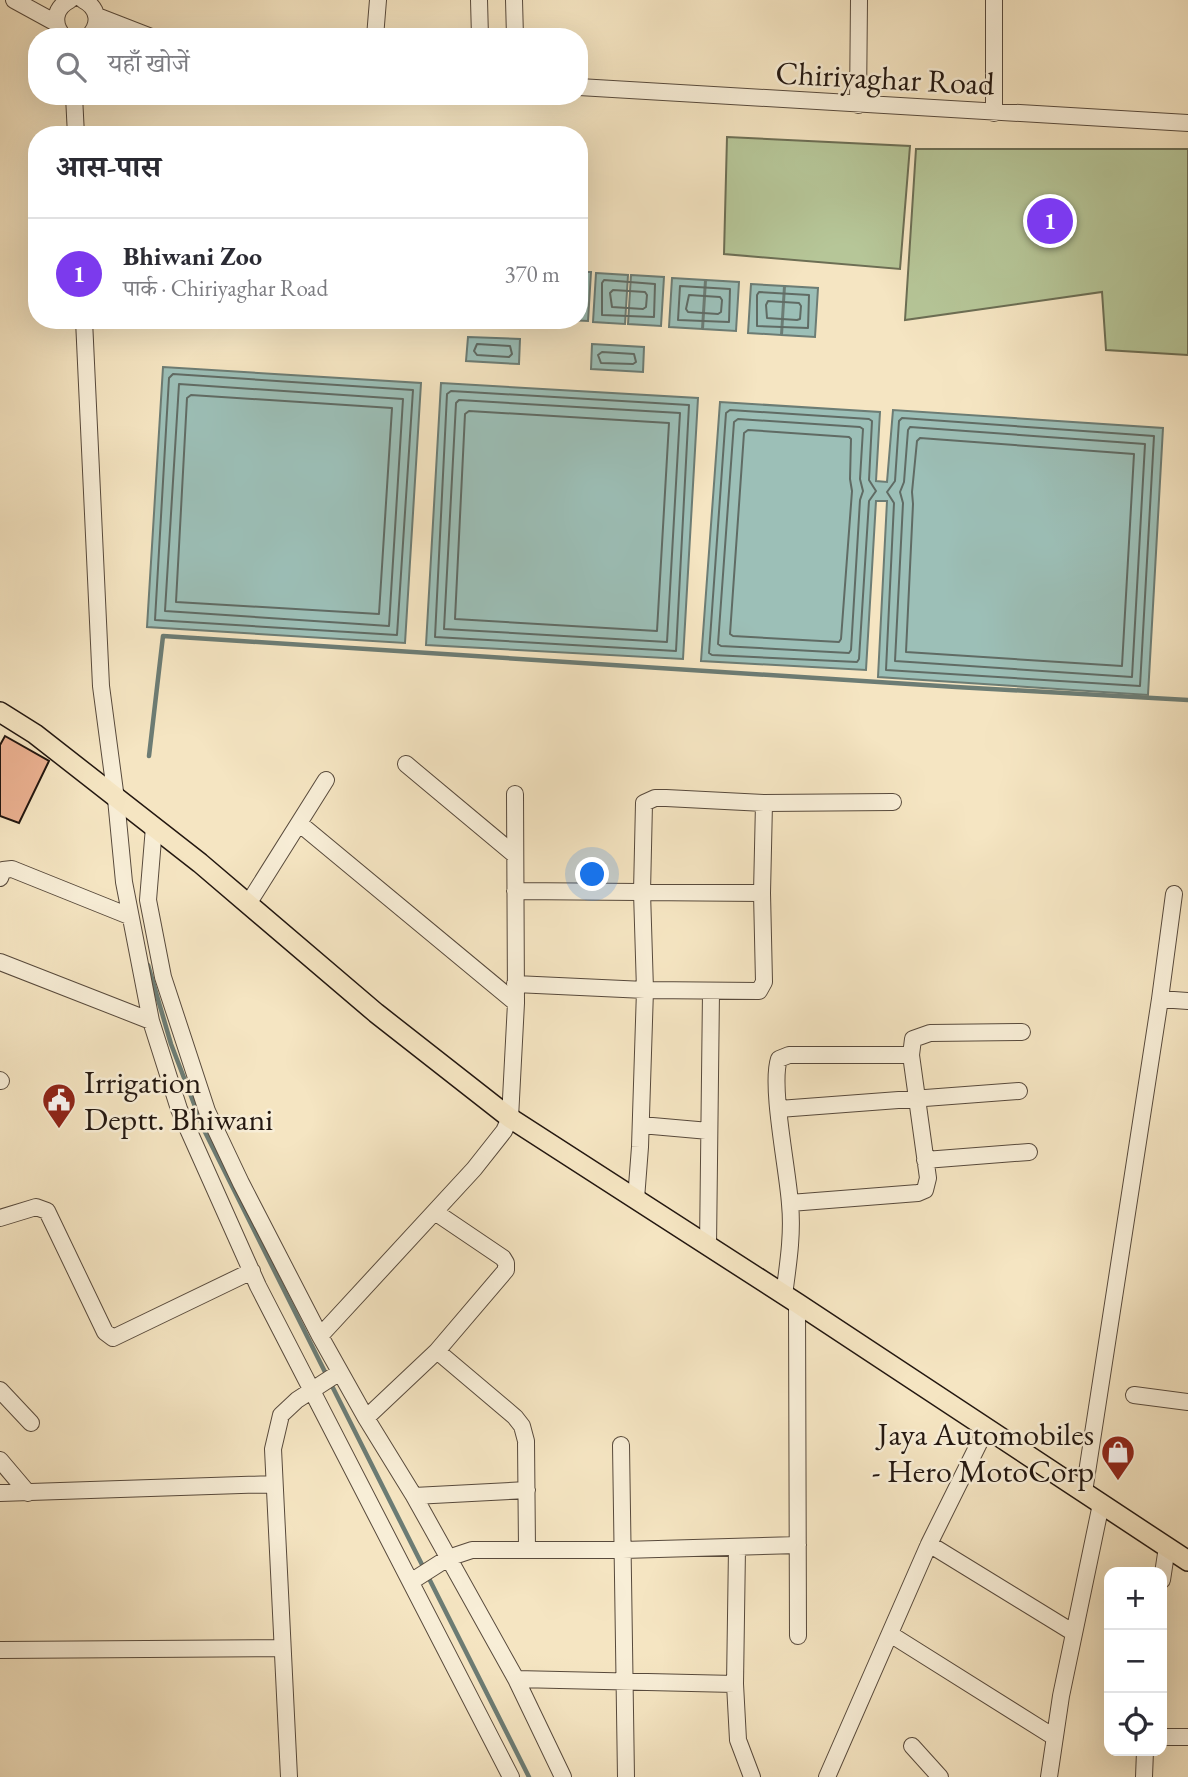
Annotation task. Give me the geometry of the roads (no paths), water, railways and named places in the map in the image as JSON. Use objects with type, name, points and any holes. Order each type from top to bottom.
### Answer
[{"type":"main road","points":[[0,712],[35,734],[154,827],[376,1013],[510,1118],[791,1299],[1188,1561]]},
{"type":"street","points":[[14,0],[57,28]]},
{"type":"street","points":[[83,0],[94,8],[97,16],[95,28]]},
{"type":"street","points":[[376,28],[378,0]]},
{"type":"street","points":[[480,0],[480,28]]},
{"type":"street","points":[[514,0],[515,28]]},
{"type":"street","points":[[858,105],[859,0]]},
{"type":"street","points":[[994,0],[994,113]]},
{"type":"street","points":[[60,28],[60,7],[64,1]]},
{"type":"street","points":[[97,16],[128,28]]},
{"type":"street","name":"Chiriyaghar Road","points":[[588,88],[1188,123]]},
{"type":"street","points":[[74,105],[76,126]]},
{"type":"street","points":[[85,329],[101,686],[129,916],[152,1021],[179,1109],[252,1270],[328,1380],[421,1576],[511,1777]]},
{"type":"street","points":[[406,764],[515,855]]},
{"type":"street","points":[[248,904],[326,780]]},
{"type":"street","points":[[320,1336],[492,1148],[510,1118],[516,1003],[515,794]]},
{"type":"street","points":[[636,1199],[645,990],[642,892],[643,806],[646,801],[666,798],[764,803],[893,802]]},
{"type":"street","points":[[515,984],[711,992],[759,991],[764,985],[764,803]]},
{"type":"street","points":[[300,824],[516,1003]]},
{"type":"street","points":[[154,827],[148,900],[163,977],[184,1047],[213,1123],[320,1336],[328,1380],[366,1418],[414,1496],[516,1679],[562,1777]]},
{"type":"street","points":[[2,871],[129,916]]},
{"type":"street","points":[[515,891],[762,893]]},
{"type":"street","points":[[1084,1492],[1174,894]]},
{"type":"street","points":[[0,962],[152,1021]]},
{"type":"street","points":[[708,1246],[711,992]]},
{"type":"street","points":[[1160,999],[1188,1001]]},
{"type":"street","points":[[790,1203],[921,1192],[926,1189],[928,1183],[911,1055],[913,1039],[941,1032],[1022,1032]]},
{"type":"street","points":[[798,1636],[790,1203],[777,1069],[779,1059],[784,1056],[911,1055]]},
{"type":"street","points":[[779,1109],[1018,1091]]},
{"type":"street","points":[[641,1125],[709,1131]]},
{"type":"street","points":[[925,1160],[1029,1152]]},
{"type":"street","points":[[0,1219],[36,1207],[47,1212],[105,1332],[110,1337],[117,1337],[252,1270]]},
{"type":"street","points":[[366,1418],[437,1351],[506,1271],[503,1258],[435,1212]]},
{"type":"street","points":[[437,1351],[519,1421],[526,1441],[527,1549]]},
{"type":"street","points":[[289,1777],[273,1449],[281,1415],[289,1406],[328,1380]]},
{"type":"street","points":[[0,1390],[32,1423]]},
{"type":"street","points":[[1135,1395],[1188,1402]]},
{"type":"street","points":[[827,1777],[929,1544],[986,1429]]},
{"type":"street","points":[[621,1445],[626,1777]]},
{"type":"street","points":[[0,1460],[28,1493]]},
{"type":"street","points":[[0,1493],[274,1484]]},
{"type":"street","points":[[414,1496],[527,1490]]},
{"type":"street","points":[[1049,1777],[1054,1737],[1101,1504]]},
{"type":"street","points":[[929,1544],[1074,1633]]},
{"type":"street","points":[[421,1576],[448,1558],[472,1550],[623,1550],[797,1545]]},
{"type":"street","points":[[1164,1567],[1167,1547]]},
{"type":"street","points":[[737,1548],[735,1684],[738,1740],[752,1777]]},
{"type":"street","points":[[890,1634],[1054,1737]]},
{"type":"street","points":[[0,1650],[282,1648]]},
{"type":"street","points":[[516,1679],[735,1684]]},
{"type":"street","points":[[1167,1737],[1188,1737]]},
{"type":"street","points":[[912,1746],[940,1777]]},
{"type":"street","points":[[1144,1777],[1145,1756]]},
{"type":"water","points":[[588,272],[591,272],[588,321]]},
{"type":"water","points":[[596,273],[628,275],[625,324],[593,322]]},
{"type":"water","points":[[631,275],[664,277],[661,326],[628,324]]},
{"type":"water","points":[[672,278],[705,280],[702,329],[669,327]]},
{"type":"water","points":[[706,280],[739,282],[736,331],[703,329]]},
{"type":"water","points":[[751,284],[784,286],[781,335],[748,333]]},
{"type":"water","points":[[785,286],[818,288],[815,337],[782,335]]},
{"type":"water","points":[[468,337],[520,339],[519,364],[466,361]]},
{"type":"water","points":[[592,344],[644,347],[643,372],[591,369]]},
{"type":"water","points":[[163,367],[421,383],[405,643],[147,627]]},
{"type":"water","points":[[441,383],[698,398],[683,659],[426,645]]},
{"type":"water","points":[[720,402],[880,412],[876,481],[887,482],[893,410],[1163,428],[1148,695],[878,677],[887,501],[876,501],[866,670],[701,661]]},
{"type":"waterway","points":[[149,756],[163,636],[1188,700]]},
{"type":"waterway","points":[[148,965],[171,1044],[204,1130],[327,1376]]},
{"type":"waterway","points":[[331,1384],[529,1777]]},
{"type":"place","name":"Bhiwani Zoo","points":[[1050,221]]},
{"type":"place","name":"Irrigation Deptt. Bhiwani","points":[[59,1130]]},
{"type":"place","name":"Jaya Automobiles - Hero MotoCorp","points":[[1118,1482]]}]
